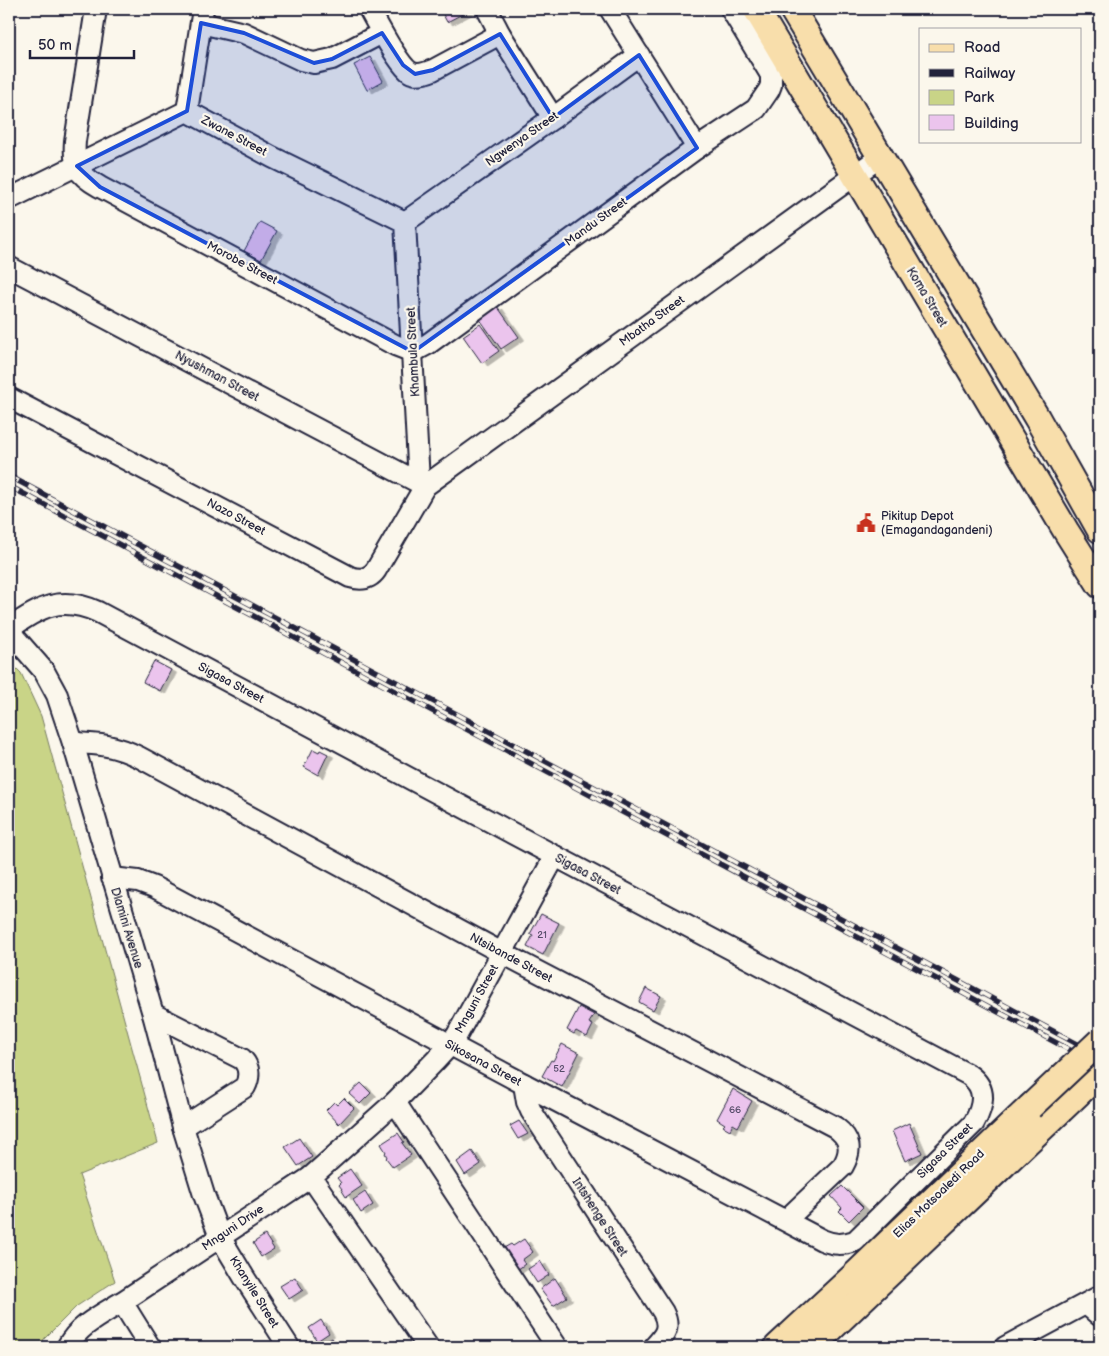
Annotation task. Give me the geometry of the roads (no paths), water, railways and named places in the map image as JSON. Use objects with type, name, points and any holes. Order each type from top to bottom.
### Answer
[{"type":"main road","name":"Koma Street","points":[[756,9],[1066,531],[1100,585]]},
{"type":"main road","points":[[792,9],[1037,418],[1100,530]]},
{"type":"main road","name":"Elias Motsoaledi Road","points":[[812,1347],[1038,1115],[1100,1041]]},
{"type":"main road","name":"Elias Motsoaledi Road","points":[[777,1347],[860,1270],[1038,1115],[1100,1073]]},
{"type":"street","points":[[76,166],[75,141],[96,9]]},
{"type":"street","points":[[369,9],[403,65],[415,74],[433,70],[500,34]]},
{"type":"street","points":[[486,9],[553,118]]},
{"type":"street","points":[[610,9],[697,148]]},
{"type":"street","name":"Mandu Street","points":[[413,352],[424,347],[697,148],[756,109],[769,90],[772,80],[769,70],[731,9]]},
{"type":"street","points":[[187,111],[202,16],[244,33],[301,60],[314,63],[332,59],[382,33]]},
{"type":"street","name":"Ngwenya Street","points":[[405,222],[639,55]]},
{"type":"street","name":"Zwane Street","points":[[9,199],[187,111],[272,157],[405,222]]},
{"type":"street","name":"Mbatha Street","points":[[422,484],[880,157]]},
{"type":"street","name":"Morobe Street","points":[[76,166],[79,171],[100,187],[395,345],[413,352]]},
{"type":"street","name":"Khambula Street","points":[[405,222],[422,484]]},
{"type":"street","name":"Nyushman Street","points":[[9,267],[422,484]]},
{"type":"street","name":"Nazo Street","points":[[9,398],[355,578],[367,578],[374,574],[422,484]]},
{"type":"street","name":"Sigasa Street","points":[[9,630],[27,616],[42,609],[62,604],[85,606],[969,1075],[975,1080],[981,1091],[982,1099],[979,1115],[974,1123],[855,1241]]},
{"type":"street","name":"Dlamini Avenue","points":[[9,630],[44,671],[57,695],[73,743],[183,1127],[204,1195],[220,1237]]},
{"type":"street","name":"Ntsibande Street","points":[[73,743],[110,746],[139,757],[502,953],[836,1127],[846,1137],[849,1147],[848,1157],[842,1166],[786,1220]]},
{"type":"street","name":"Mnguni Street","points":[[395,1102],[450,1045],[555,856]]},
{"type":"street","name":"Sikosana Street","points":[[112,878],[138,881],[154,887],[828,1243],[840,1244],[855,1241]]},
{"type":"street","points":[[152,1014],[246,1062],[249,1076],[245,1087],[183,1127]]},
{"type":"street","name":"Intshenge Street","points":[[524,1084],[531,1112],[666,1318],[664,1336],[654,1347]]},
{"type":"street","points":[[395,1102],[558,1347]]},
{"type":"street","name":"Mnguni Drive","points":[[68,1347],[73,1336],[90,1321],[122,1302],[311,1177],[395,1102]]},
{"type":"street","points":[[311,1177],[428,1347]]},
{"type":"street","name":"Khanyile Street","points":[[220,1237],[289,1347]]},
{"type":"street","points":[[122,1302],[150,1347]]},
{"type":"street","points":[[1005,1347],[1096,1305]]},
{"type":"railway","points":[[9,476],[1100,1056]]},
{"type":"railway","points":[[9,486],[1100,1066]]},
{"type":"place","name":"Pikitup Depot (Emagandagandeni)","points":[[866,523]]}]
